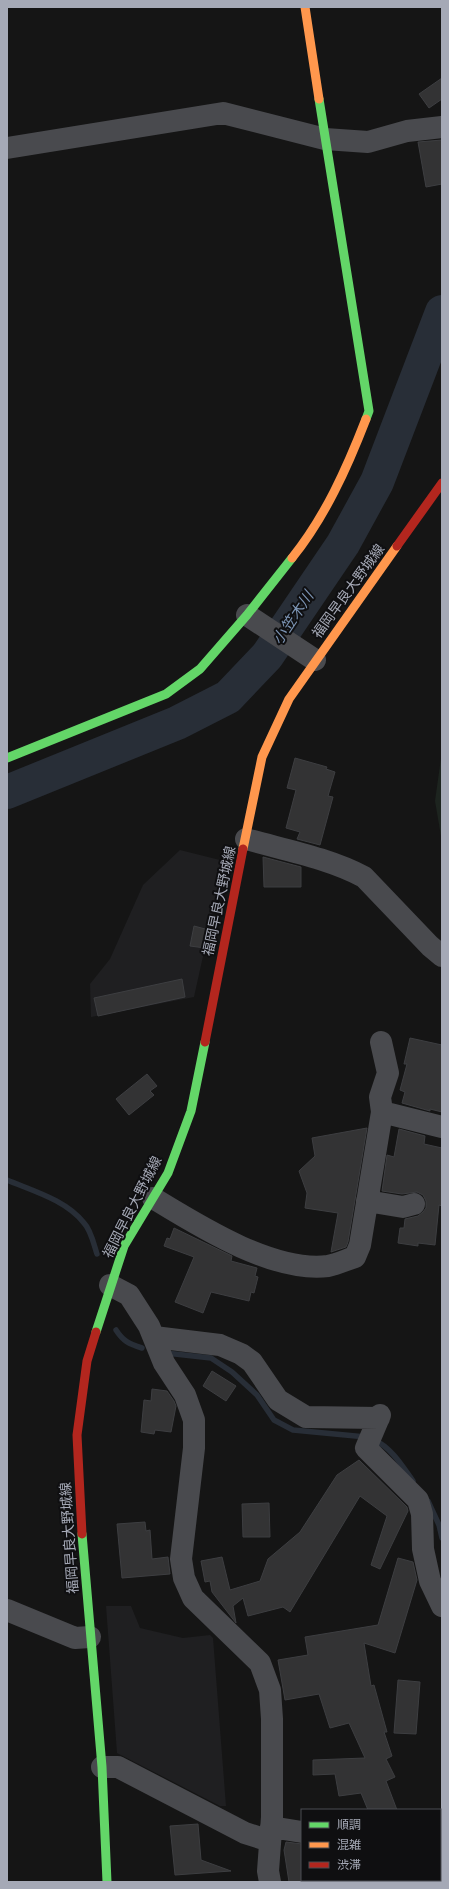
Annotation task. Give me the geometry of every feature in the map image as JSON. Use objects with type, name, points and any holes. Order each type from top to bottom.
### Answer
[{"type":"main road","points":[[7,758],[166,694],[200,669],[248,615],[310,536],[349,463],[369,412],[305,7]]},
{"type":"main road","name":"福岡早良大野城線","points":[[107,1882],[102,1768],[79,1498],[77,1435],[87,1361],[110,1285],[124,1246],[168,1173],[191,1110],[262,757],[289,699],[315,660],[442,483]]},
{"type":"street","points":[[7,148],[223,113],[325,139],[368,142],[406,131],[442,127]]},
{"type":"street","points":[[248,615],[315,660]]},
{"type":"street","points":[[246,839],[313,857],[350,870],[364,877],[430,946],[442,956]]},
{"type":"street","points":[[153,1198],[202,1227],[259,1254],[298,1265],[329,1266],[355,1257],[360,1245],[382,1112],[380,1097],[388,1073],[380,1042]]},
{"type":"street","points":[[382,1112],[442,1127]]},
{"type":"street","points":[[367,1201],[403,1207],[414,1204]]},
{"type":"street","points":[[110,1285],[130,1295],[149,1326],[164,1363],[185,1395],[194,1420],[194,1448],[181,1559],[184,1578],[193,1598],[260,1664],[270,1690],[272,1719],[268,1871],[270,1882]]},
{"type":"street","points":[[154,1337],[220,1345],[241,1354],[252,1362],[278,1400],[306,1417],[378,1420],[366,1448],[418,1500],[422,1514],[423,1549],[430,1581],[442,1606]]},
{"type":"street","points":[[7,1610],[75,1638],[90,1637]]},
{"type":"street","points":[[102,1768],[118,1767],[245,1832],[270,1834],[301,1832]]},
{"type":"shaded area","points":[[442,751],[442,842],[435,801]]},
{"type":"shaded area","points":[[180,850],[224,861],[194,997],[91,1017],[90,984],[110,959],[143,885]]},
{"type":"shaded area","points":[[106,1606],[131,1606],[140,1628],[183,1638],[210,1635],[213,1638],[226,1806],[220,1806],[117,1753]]},
{"type":"building","points":[[442,78],[442,99],[429,108],[419,94]]},
{"type":"building","points":[[442,140],[442,184],[426,187],[418,142]]},
{"type":"building","points":[[295,758],[327,767],[326,769],[335,772],[328,796],[333,797],[320,845],[297,839],[300,832],[286,828],[296,790],[287,788]]},
{"type":"building","points":[[263,857],[301,867],[301,887],[264,887]]},
{"type":"building","points":[[194,926],[209,930],[205,948],[190,946]]},
{"type":"building","points":[[182,979],[185,997],[98,1016],[94,998]]},
{"type":"building","points":[[410,1038],[442,1045],[442,1112],[430,1109],[430,1111],[402,1103],[405,1092],[400,1090],[407,1064],[404,1064]]},
{"type":"building","points":[[147,1074],[157,1086],[150,1091],[154,1095],[129,1115],[116,1099]]},
{"type":"building","points":[[367,1128],[348,1242],[346,1247],[331,1252],[338,1213],[305,1208],[307,1193],[299,1171],[315,1156],[312,1138]]},
{"type":"building","points":[[399,1129],[425,1136],[424,1144],[442,1148],[442,1206],[439,1205],[435,1245],[418,1243],[418,1246],[398,1243],[400,1228],[404,1228],[405,1219],[418,1216],[426,1208],[426,1201],[423,1195],[417,1192],[402,1194],[382,1191],[387,1155],[394,1157]]},
{"type":"building","points":[[174,1228],[232,1256],[231,1261],[257,1268],[255,1276],[258,1277],[254,1293],[251,1292],[249,1301],[211,1292],[203,1313],[175,1302],[194,1257],[164,1246],[167,1238],[170,1239]]},
{"type":"building","points":[[212,1371],[236,1386],[226,1401],[203,1386]]},
{"type":"building","points":[[152,1389],[167,1391],[174,1401],[176,1406],[171,1432],[155,1430],[154,1434],[141,1432],[144,1400],[151,1401]]},
{"type":"building","points":[[359,1460],[407,1507],[408,1511],[380,1569],[371,1565],[387,1516],[360,1496],[290,1612],[283,1607],[248,1616],[243,1598],[233,1606],[236,1623],[212,1592],[210,1581],[205,1582],[201,1561],[222,1557],[230,1590],[260,1581],[268,1559],[300,1532],[337,1475]]},
{"type":"building","points":[[269,1503],[270,1537],[243,1537],[242,1504]]},
{"type":"building","points":[[145,1522],[146,1531],[150,1530],[152,1559],[168,1557],[170,1574],[122,1578],[117,1524]]},
{"type":"building","points":[[398,1558],[413,1562],[417,1580],[395,1653],[364,1643],[371,1686],[374,1685],[387,1732],[384,1732],[392,1756],[386,1759],[395,1777],[386,1781],[397,1809],[368,1809],[361,1793],[339,1796],[335,1774],[313,1775],[313,1760],[365,1758],[349,1723],[330,1728],[319,1694],[285,1700],[278,1660],[308,1655],[305,1637],[378,1625]]},
{"type":"building","points":[[398,1680],[420,1682],[416,1734],[394,1733]]},
{"type":"building","points":[[198,1824],[201,1860],[231,1871],[175,1875],[170,1826]]},
{"type":"building","points":[[286,1842],[301,1844],[302,1882],[289,1882],[284,1850]]},
{"type":"waterway","name":"小笠木川","points":[[7,792],[177,723],[228,697],[267,656],[343,544],[377,482],[442,312]]},
{"type":"waterway","points":[[7,1180],[59,1202],[77,1215],[89,1230],[97,1254]]},
{"type":"waterway","points":[[116,1330],[127,1342],[142,1348]]},
{"type":"waterway","points":[[166,1353],[211,1358],[232,1372],[257,1395],[274,1420],[293,1430],[366,1437]]},
{"type":"waterway","points":[[374,1440],[386,1447],[391,1452],[413,1481]]},
{"type":"waterway","points":[[428,1501],[439,1525],[442,1538]]},
{"type":"traffic: fast","points":[[319,99],[369,411],[366,419]]},
{"type":"traffic: fast","points":[[7,758],[166,694],[200,669],[247,615],[292,558]]},
{"type":"traffic: fast","points":[[96,1332],[124,1246],[168,1173],[191,1111],[205,1042]]},
{"type":"traffic: fast","points":[[82,1534],[102,1767],[107,1882]]},
{"type":"traffic: slow","points":[[305,7],[319,99]]},
{"type":"traffic: slow","points":[[292,558],[315,526],[325,509],[343,474],[366,419]]},
{"type":"traffic: slow","points":[[243,849],[262,757],[289,699],[397,546]]},
{"type":"traffic: jam","points":[[397,546],[442,483]]},
{"type":"traffic: jam","points":[[205,1042],[243,849]]},
{"type":"traffic: jam","points":[[82,1534],[77,1435],[87,1361],[96,1332]]}]
